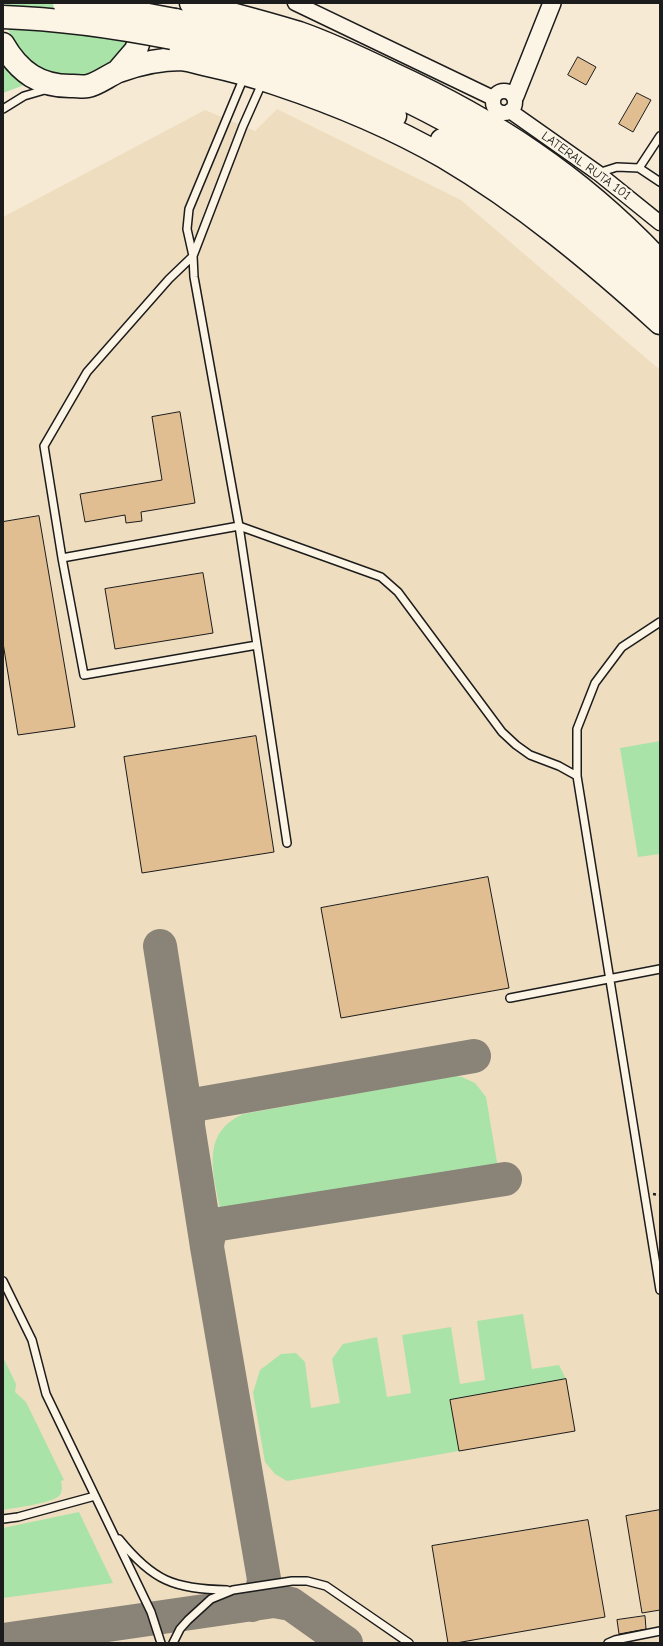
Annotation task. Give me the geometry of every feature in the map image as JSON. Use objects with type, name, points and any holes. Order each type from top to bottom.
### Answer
[{"type":"highway","points":[[64,3],[127,11],[174,29],[211,47],[264,62],[352,95],[434,135],[508,179],[548,207],[621,266],[660,305]]},
{"type":"highway","points":[[118,72],[136,50],[145,23],[144,3]]},
{"type":"highway","points":[[191,3],[299,34],[354,55],[432,91],[467,110],[506,133],[573,180],[620,220],[660,261]]},
{"type":"highway","points":[[3,17],[66,21],[128,29],[219,30],[266,44],[344,73],[391,93],[477,138],[513,161],[569,200],[660,279]]},
{"type":"highway","points":[[3,45],[16,64],[22,69],[34,78],[56,86],[89,86],[118,72],[138,65],[183,59],[254,76],[309,95],[351,112],[402,135],[443,157],[492,188],[536,219],[594,266],[660,323]]},
{"type":"street","points":[[295,3],[493,98],[500,92],[513,95],[552,3]]},
{"type":"street","name":"LATERAL RUTA 101","points":[[493,98],[494,108],[498,112],[504,113],[513,95],[598,173],[660,223]]},
{"type":"lane","points":[[254,76],[189,209],[187,229],[193,256],[194,278],[239,526],[287,844]]},
{"type":"lane","points":[[254,76],[243,126],[193,256],[169,279],[87,372],[44,446],[62,558],[84,675],[257,645]]},
{"type":"lane","points":[[3,109],[24,96],[56,86]]},
{"type":"lane","points":[[639,168],[658,144],[660,136]]},
{"type":"lane","points":[[598,173],[617,167],[639,168],[660,182]]},
{"type":"lane","points":[[62,558],[239,526],[381,578],[398,592],[502,732],[530,755],[559,766],[577,776]]},
{"type":"lane","points":[[660,622],[622,647],[595,683],[577,729],[577,776],[660,1290]]},
{"type":"lane","points":[[510,998],[660,969]]},
{"type":"lane","points":[[3,1281],[32,1340],[46,1394],[151,1612],[161,1643]]},
{"type":"lane","points":[[3,1519],[18,1517],[95,1496]]},
{"type":"lane","points":[[112,1530],[145,1566],[169,1582],[191,1588],[233,1590],[292,1581],[317,1583],[337,1592],[409,1643]]},
{"type":"lane","points":[[173,1643],[180,1629],[200,1607],[211,1599],[233,1590]]},
{"type":"lane","points":[[608,1643],[615,1640],[640,1639],[660,1631]]},
{"type":"shaded area","points":[[277,109],[461,200],[660,370],[660,1643],[3,1643],[3,217],[205,110],[255,131]]},
{"type":"green space","points":[[7,3],[137,3],[137,25],[118,60],[84,78],[45,73],[29,62],[16,47],[8,29],[6,9]]},
{"type":"green space","points":[[5,65],[27,84],[3,93],[3,69]]},
{"type":"green space","points":[[660,741],[660,854],[638,857],[620,748]]},
{"type":"green space","points":[[455,1076],[462,1077],[475,1083],[486,1097],[498,1168],[221,1213],[213,1170],[213,1157],[215,1144],[220,1133],[229,1122],[243,1114]]},
{"type":"green space","points":[[523,1314],[532,1369],[559,1365],[566,1379],[450,1400],[459,1451],[287,1481],[275,1474],[265,1462],[253,1393],[260,1370],[281,1354],[296,1353],[305,1362],[311,1408],[340,1403],[332,1359],[343,1344],[377,1337],[387,1397],[411,1393],[402,1335],[451,1327],[460,1384],[485,1380],[477,1321]]},
{"type":"green space","points":[[3,1357],[16,1384],[15,1392],[26,1402],[64,1480],[61,1481],[61,1493],[55,1499],[24,1507],[3,1510]]},
{"type":"green space","points":[[79,1512],[113,1583],[3,1598],[3,1528]]},
{"type":"building","points":[[578,57],[596,67],[586,85],[568,75]]},
{"type":"building","points":[[637,93],[651,100],[633,132],[619,124]]},
{"type":"building","points":[[180,412],[195,503],[141,512],[142,521],[126,523],[125,515],[85,522],[80,494],[162,480],[152,417]]},
{"type":"building","points":[[39,516],[75,727],[18,735],[3,643],[3,522]]},
{"type":"building","points":[[203,573],[213,633],[115,649],[105,589]]},
{"type":"building","points":[[256,736],[274,852],[142,873],[124,757]]},
{"type":"building","points":[[488,877],[509,988],[341,1018],[321,908]]},
{"type":"building","points":[[566,1379],[575,1431],[459,1451],[450,1400]]},
{"type":"building","points":[[660,1510],[660,1610],[642,1613],[626,1516]]},
{"type":"building","points":[[588,1520],[605,1617],[456,1643],[448,1643],[432,1546]]},
{"type":"building","points":[[645,1616],[646,1629],[619,1634],[617,1620]]},
{"type":"taxiway","points":[[160,946],[207,1247],[264,1579],[262,1593],[252,1605]]},
{"type":"taxiway","points":[[188,1123],[190,1111],[193,1107],[199,1104],[474,1056]]},
{"type":"taxiway","points":[[207,1247],[210,1233],[220,1224],[505,1179]]},
{"type":"taxiway","points":[[3,1640],[274,1601],[291,1604],[346,1643]]}]
